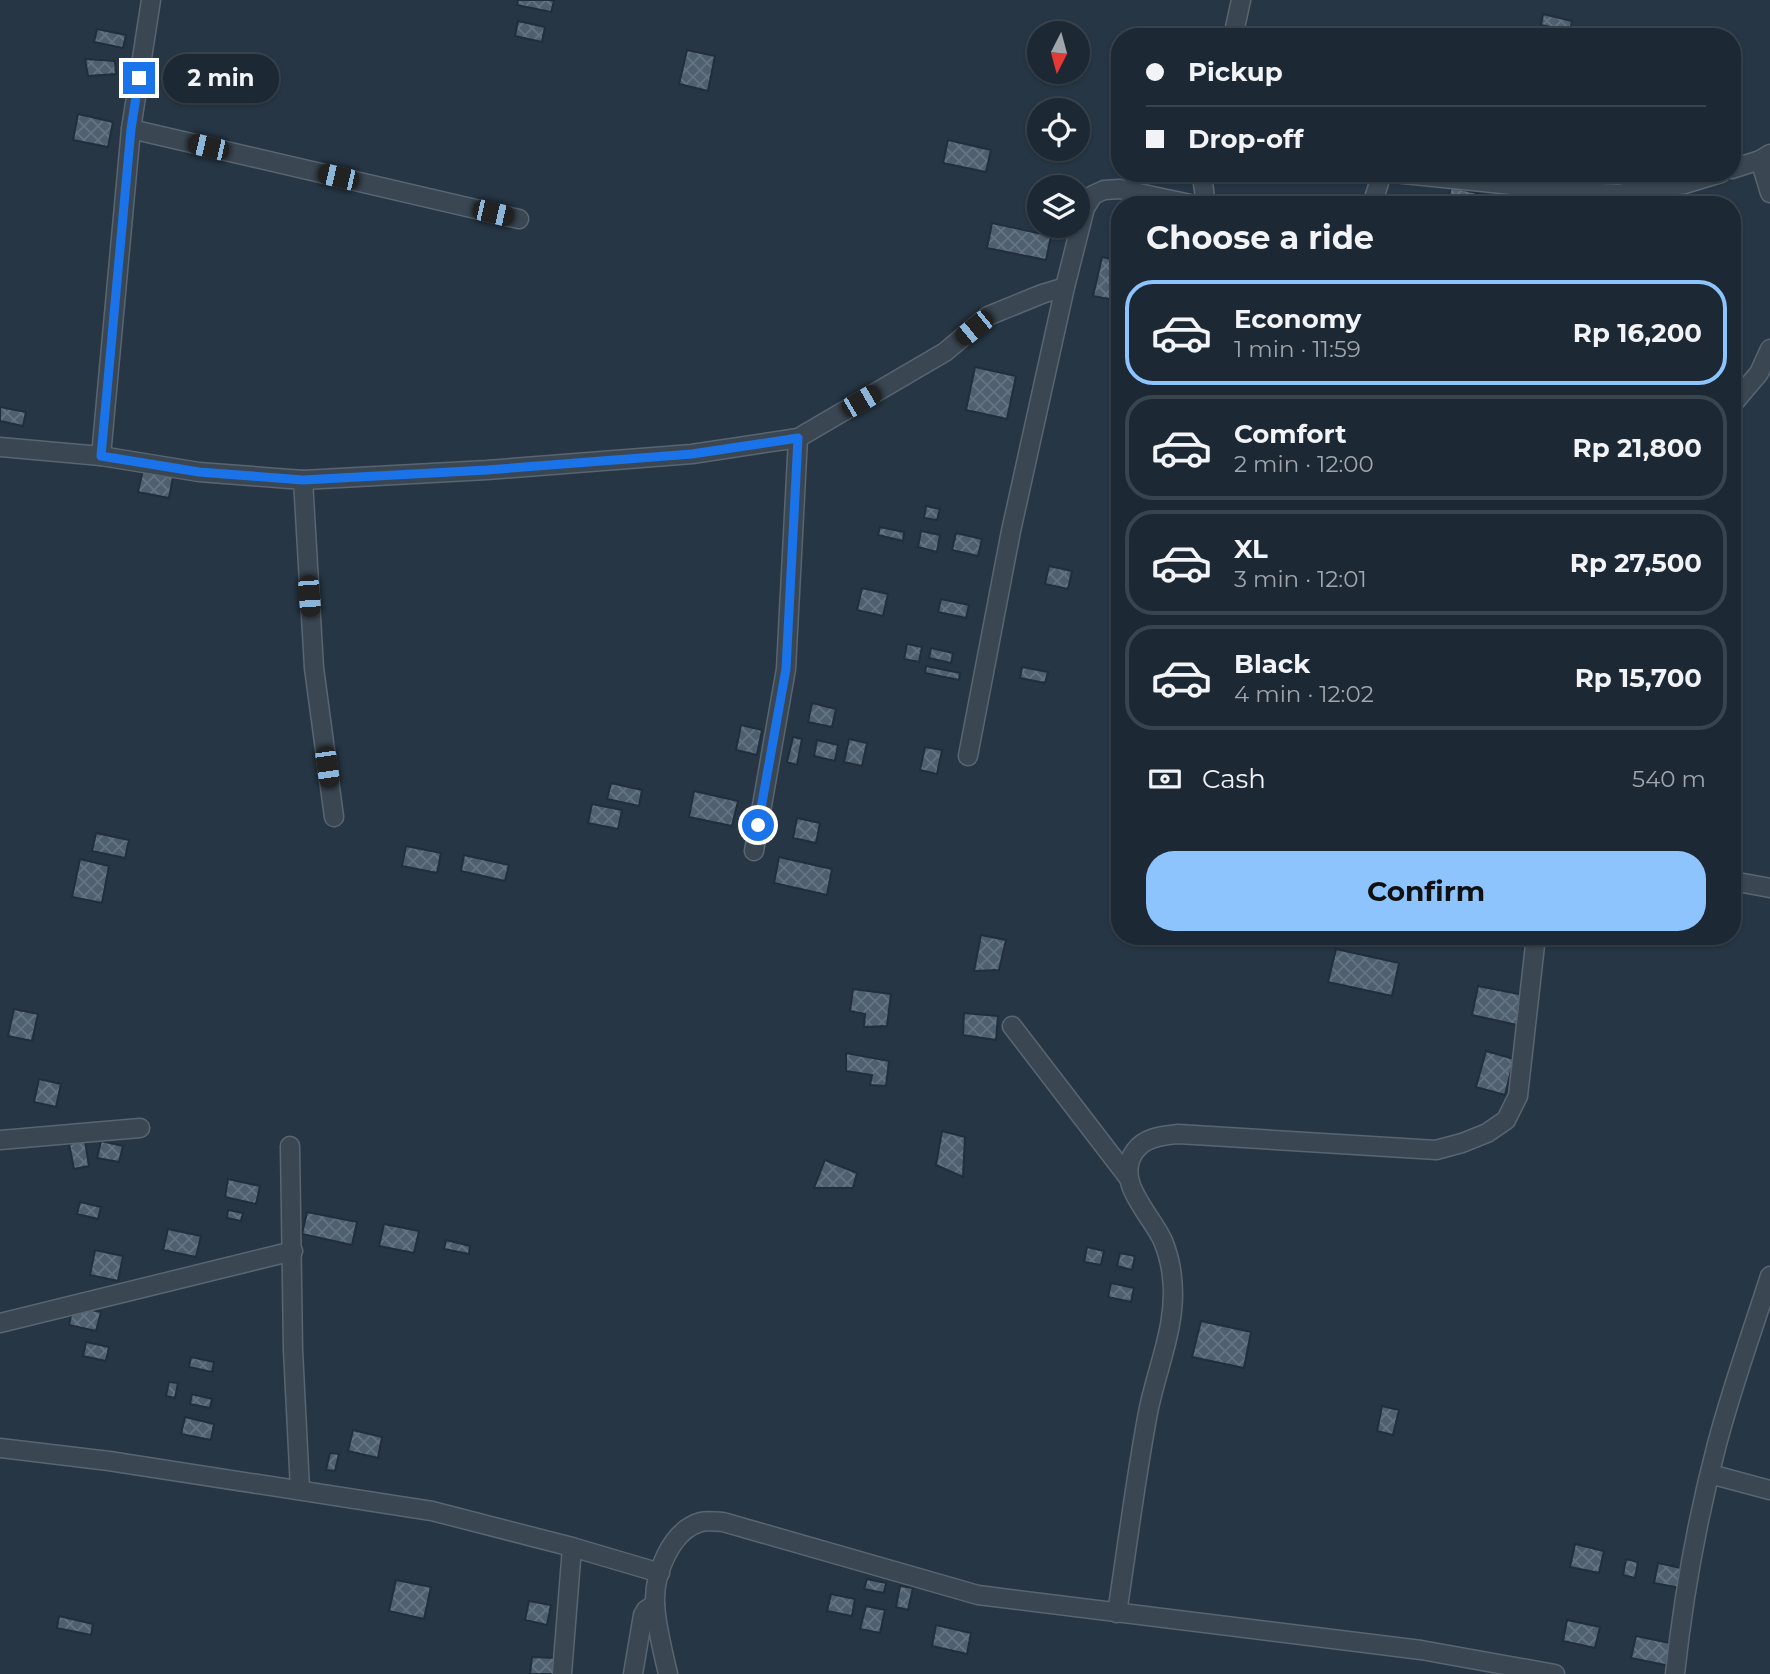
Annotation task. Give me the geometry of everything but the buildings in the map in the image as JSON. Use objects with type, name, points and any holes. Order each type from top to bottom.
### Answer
[{"type":"street","points":[[101,456],[131,129],[151,0]]},
{"type":"street","points":[[1235,28],[1241,0]]},
{"type":"street","points":[[131,129],[519,219]]},
{"type":"street","points":[[1741,166],[1765,157],[1770,193]]},
{"type":"street","points":[[1483,182],[1619,194],[1692,182]]},
{"type":"street","points":[[968,756],[1011,531],[1085,208],[1093,195],[1104,190],[1120,189],[1153,196]]},
{"type":"street","points":[[0,447],[101,456],[199,472],[303,480],[487,470],[678,455],[798,438],[944,352],[988,316],[1065,287]]},
{"type":"street","points":[[1741,394],[1759,373],[1770,349]]},
{"type":"street","points":[[754,851],[786,669],[798,438]]},
{"type":"street","points":[[303,480],[314,668],[334,817]]},
{"type":"street","points":[[1741,883],[1770,888]]},
{"type":"street","points":[[1128,1177],[1129,1160],[1140,1144],[1157,1136],[1178,1134],[1436,1150],[1487,1133],[1506,1120],[1518,1096],[1535,945]]},
{"type":"street","points":[[1012,1026],[1128,1177],[1163,1241],[1172,1276],[1173,1307],[1147,1416],[1117,1613]]},
{"type":"street","points":[[0,1140],[140,1128]]},
{"type":"street","points":[[290,1146],[293,1350],[300,1489]]},
{"type":"street","points":[[0,1323],[293,1251]]},
{"type":"street","points":[[1675,1674],[1679,1638],[1717,1443],[1770,1276]]},
{"type":"street","points":[[0,1448],[109,1461],[432,1511],[660,1573]]},
{"type":"street","points":[[1710,1474],[1770,1490]]},
{"type":"street","points":[[668,1674],[655,1604],[660,1573],[677,1537],[689,1527],[703,1521],[723,1522],[978,1595],[1421,1650],[1555,1674]]},
{"type":"street","points":[[562,1674],[572,1547]]},
{"type":"street","points":[[633,1674],[643,1615],[655,1604]]},
{"type":"route","points":[[139,78],[131,129],[101,456],[199,472],[303,480],[487,470],[692,454],[798,438],[786,669],[758,825]]}]
